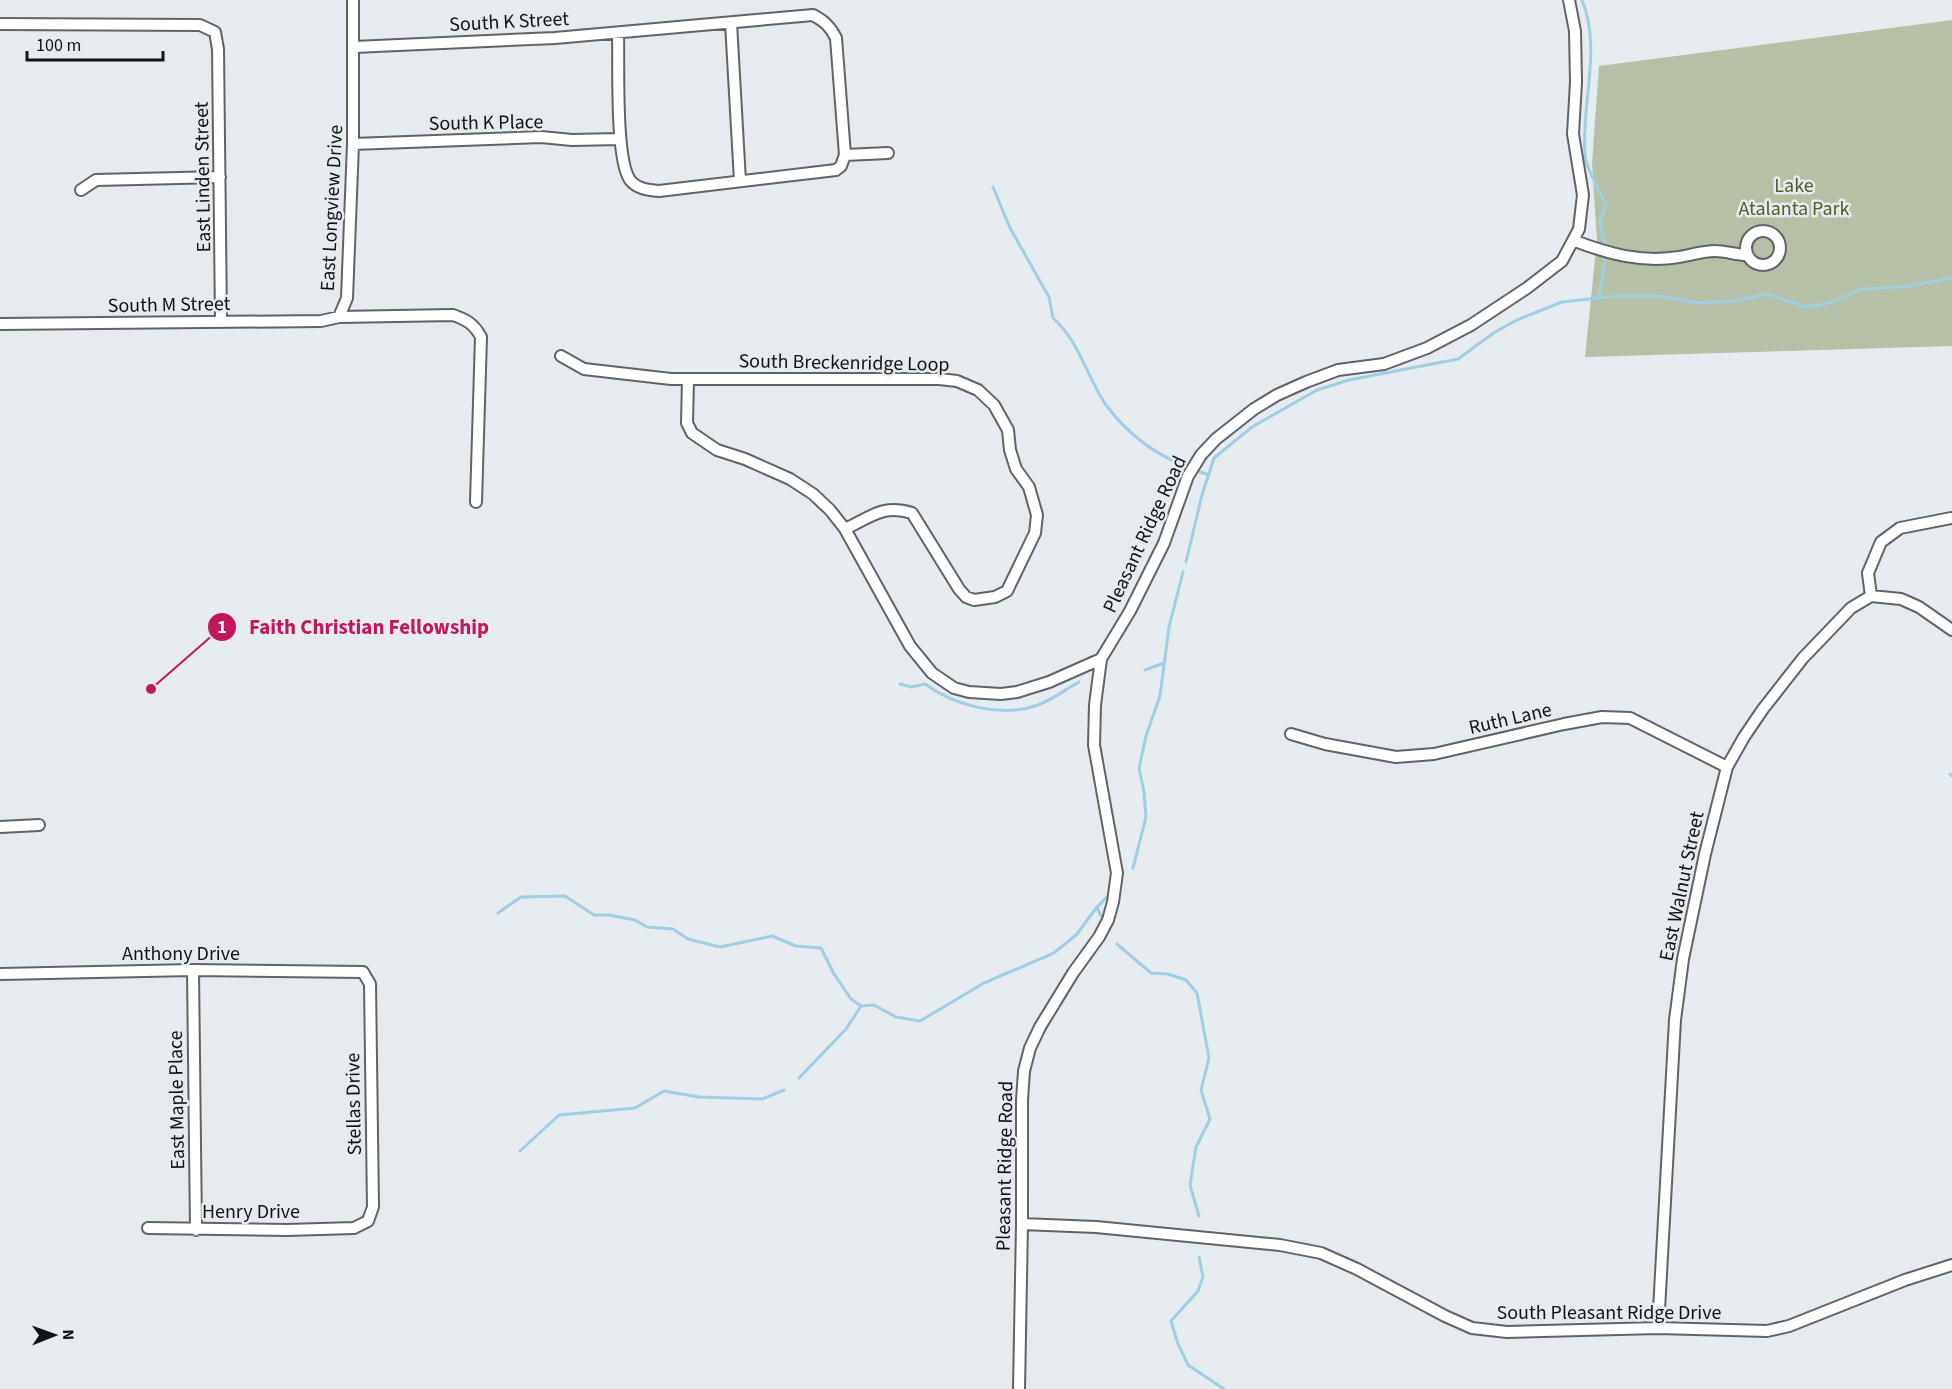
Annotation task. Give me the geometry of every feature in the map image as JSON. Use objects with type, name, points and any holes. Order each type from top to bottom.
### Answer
[{"type":"street","name":"East Longview Drive","points":[[353,0],[353,144],[347,298],[339,317],[453,315],[467,320],[476,328],[481,337],[476,501]]},
{"type":"street","name":"Pleasant Ridge Road","points":[[1019,1389],[1024,1071],[1030,1048],[1050,1008],[1108,920],[1117,873],[1094,745],[1095,705],[1101,659],[1130,611],[1164,543],[1188,476],[1216,439],[1254,409],[1277,395],[1306,382],[1338,370],[1384,364],[1427,348],[1471,326],[1562,261],[1575,241],[1579,229],[1583,195],[1573,134],[1576,82],[1575,31],[1569,0]]},
{"type":"street","name":"South K Street","points":[[354,47],[555,38],[813,15],[823,20],[836,38],[845,155]]},
{"type":"street","points":[[731,23],[740,181]]},
{"type":"street","name":"East Linden Street","points":[[0,24],[200,26],[215,32],[218,49],[221,321]]},
{"type":"street","points":[[618,33],[620,139],[624,168],[631,182],[640,188],[659,191],[836,171],[841,166],[845,155],[888,153]]},
{"type":"street","name":"South K Place","points":[[353,144],[541,137],[572,140],[620,139]]},
{"type":"street","points":[[81,190],[96,180],[220,177]]},
{"type":"street","points":[[1575,241],[1616,255],[1643,260],[1719,251],[1748,255]]},
{"type":"street","name":"South M Street","points":[[0,324],[321,321],[339,317]]},
{"type":"street","name":"South Breckenridge Loop","points":[[561,356],[584,369],[688,379],[939,379],[957,381],[978,390],[994,405],[1008,430],[1010,450],[1016,469],[1029,487],[1037,515],[1035,533],[1007,591],[995,597],[974,600],[966,597],[912,513],[897,508],[884,510],[845,530]]},
{"type":"street","points":[[688,379],[687,423],[692,433],[717,450],[746,459],[790,479],[813,494],[830,510],[845,530],[910,646],[932,673],[954,688],[969,692],[1001,694],[1017,692],[1049,682],[1101,659]]},
{"type":"street","points":[[1951,518],[1900,528],[1881,542],[1868,573],[1871,596],[1901,599],[1919,607],[1952,630]]},
{"type":"street","name":"East Walnut Street","points":[[1658,1329],[1675,1020],[1683,959],[1705,854],[1727,767],[1763,708],[1803,658],[1851,608],[1871,596]]},
{"type":"street","name":"Ruth Lane","points":[[1291,734],[1336,747],[1396,757],[1434,754],[1602,717],[1629,718],[1727,767]]},
{"type":"street","points":[[0,827],[39,825]]},
{"type":"street","name":"Anthony Drive","points":[[0,974],[193,970],[363,972]]},
{"type":"street","name":"East Maple Place","points":[[193,970],[196,1230]]},
{"type":"street","name":"Stellas Drive","points":[[354,1228],[368,1221],[373,1207],[370,984],[363,972]]},
{"type":"street","name":"South Pleasant Ridge Drive","points":[[1022,1224],[1096,1227],[1280,1245],[1321,1253],[1357,1269],[1445,1317],[1472,1328],[1507,1332],[1658,1329],[1767,1331],[1788,1326],[1905,1280],[1952,1265]]},
{"type":"street","name":"Henry Drive","points":[[148,1228],[287,1230],[354,1228]]},
{"type":"green space","name":"Lake Atalanta Park","points":[[1952,20],[1952,346],[1585,357],[1597,240],[1592,163],[1599,66]]},
{"type":"waterway","points":[[1582,0],[1588,19],[1591,57],[1585,155],[1590,173],[1606,206],[1599,223],[1605,243]]},
{"type":"waterway","points":[[993,187],[1010,228],[1049,297],[1053,318],[1070,337],[1106,405],[1142,442],[1186,466]]},
{"type":"waterway","points":[[1599,298],[1605,260]]},
{"type":"waterway","points":[[1186,562],[1202,495],[1214,458],[1252,427],[1317,390],[1349,380],[1458,359],[1495,332],[1517,320],[1562,302],[1616,296],[1661,296],[1697,303],[1734,301],[1767,294],[1805,307],[1830,303],[1861,289],[1903,287],[1952,278]]},
{"type":"waterway","points":[[1200,472],[1209,475]]},
{"type":"waterway","points":[[1133,868],[1146,817],[1139,768],[1146,736],[1160,696],[1169,627],[1183,572]]},
{"type":"waterway","points":[[1145,670],[1164,663]]},
{"type":"waterway","points":[[900,684],[911,687],[925,684],[964,704],[979,708],[1009,710],[1038,705],[1079,682]]},
{"type":"waterway","points":[[498,913],[521,897],[565,896],[594,915],[609,915],[635,920],[647,927],[673,929],[688,939],[720,947],[772,936],[796,946],[821,948],[834,974],[851,999],[861,1006],[874,1005],[896,1017],[920,1021],[984,983],[1054,953],[1077,934],[1107,897]]},
{"type":"waterway","points":[[1097,907],[1101,916]]},
{"type":"waterway","points":[[1117,944],[1151,973],[1168,974],[1186,980],[1197,993],[1209,1058],[1201,1090],[1210,1119],[1196,1147],[1190,1185],[1199,1216]]},
{"type":"waterway","points":[[799,1078],[846,1029],[861,1006]]},
{"type":"waterway","points":[[520,1151],[559,1115],[635,1108],[664,1091],[699,1097],[762,1099],[784,1090]]},
{"type":"waterway","points":[[1199,1257],[1203,1277],[1198,1291],[1171,1321],[1188,1365],[1224,1389]]},
{"type":"place","name":"Faith Christian Fellowship","points":[[151,689]]}]
